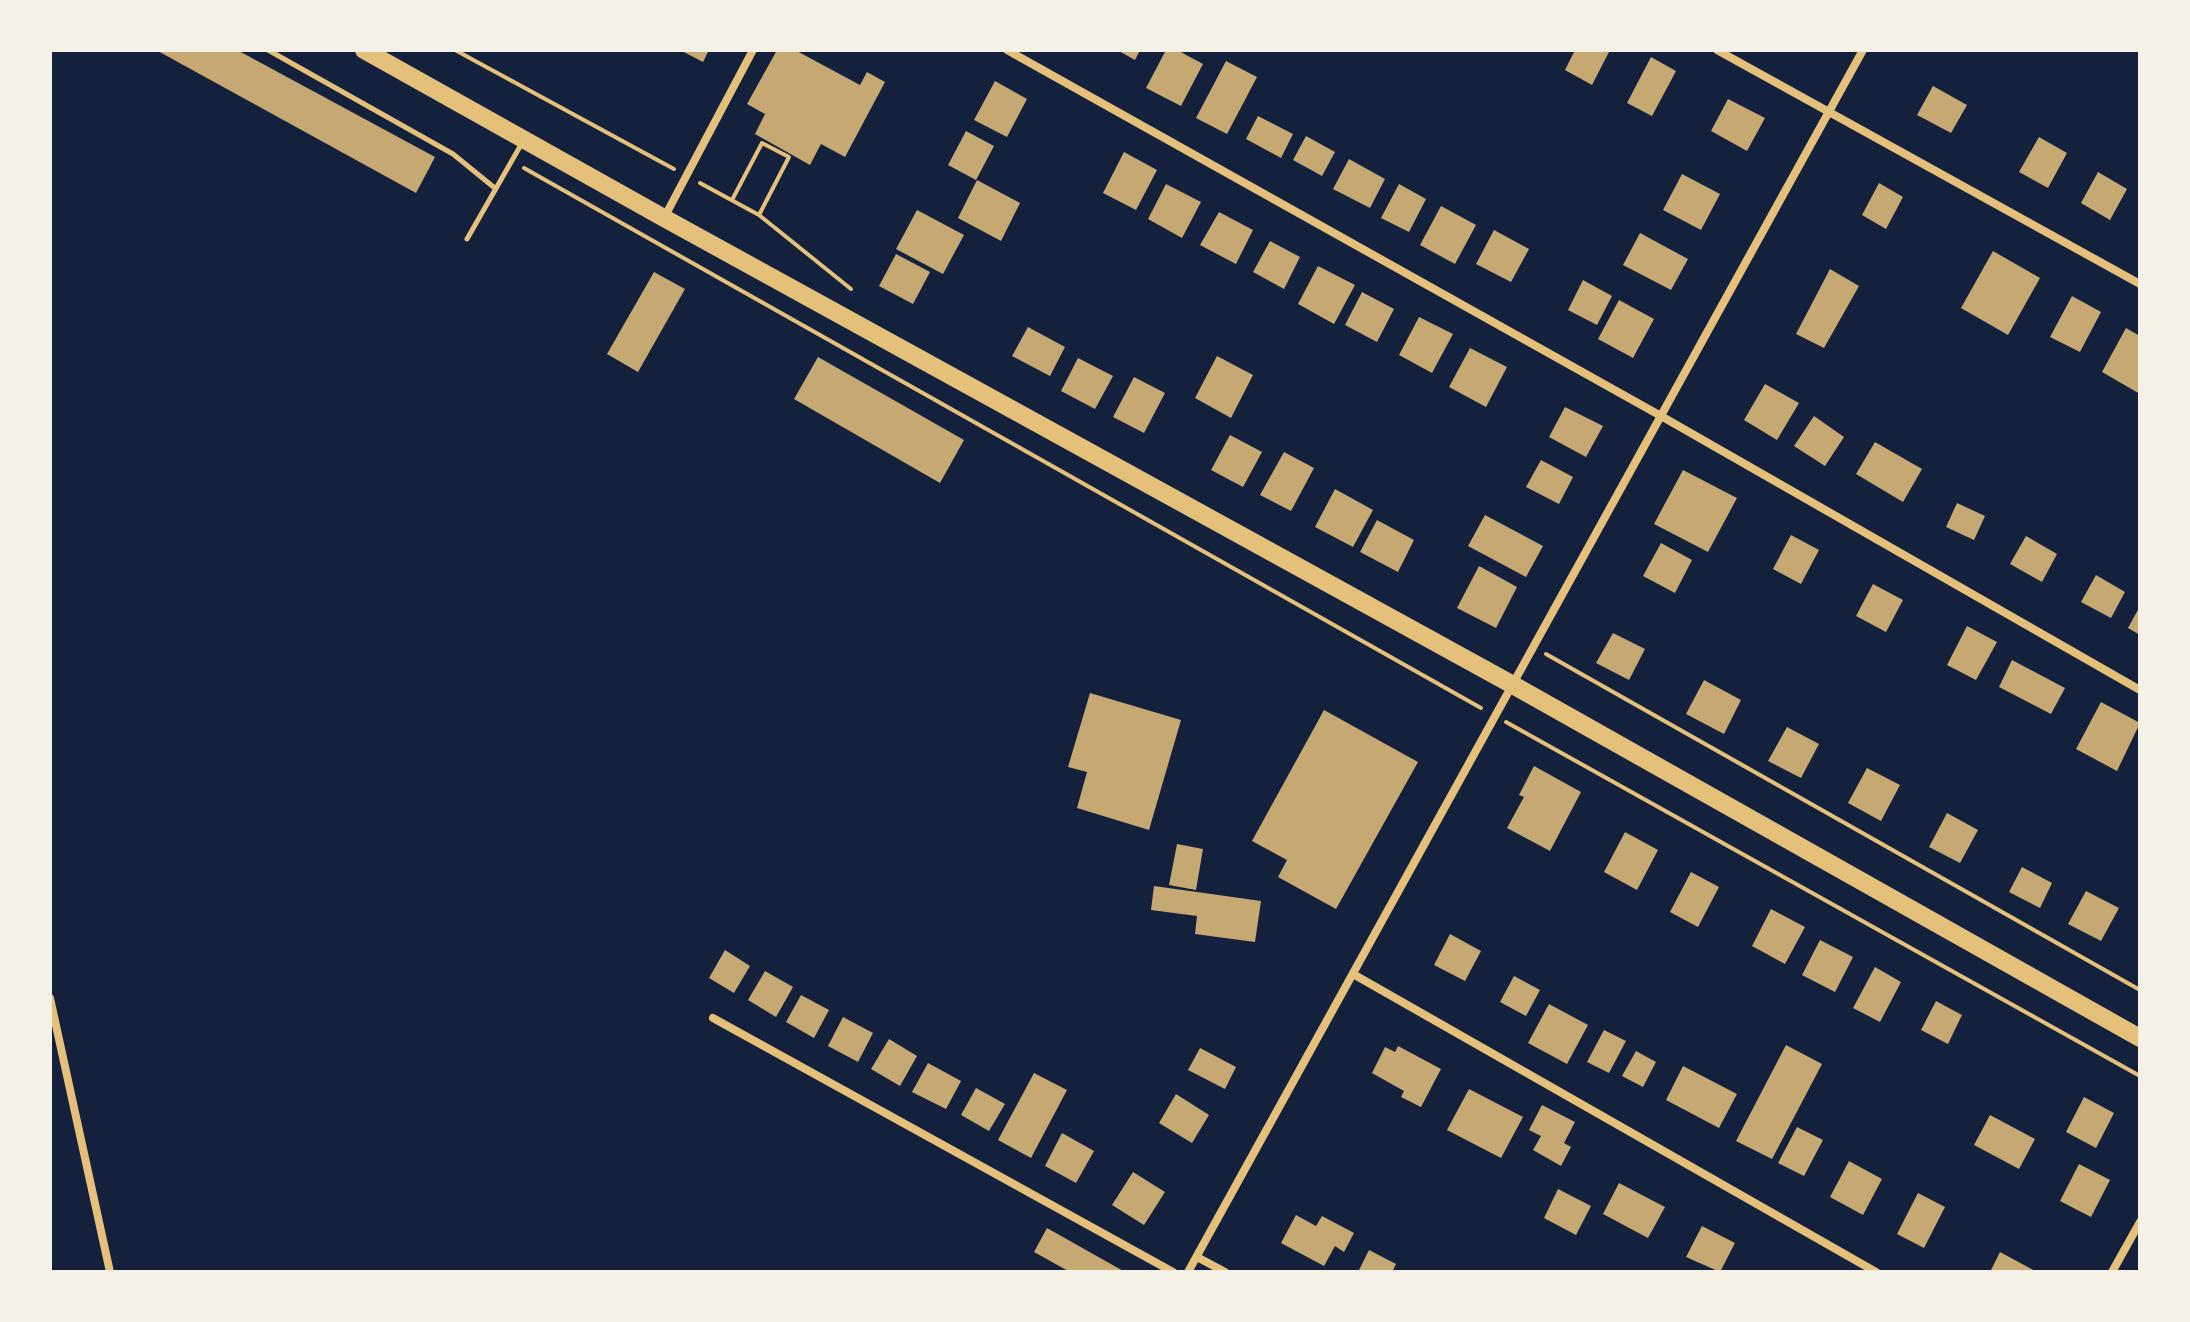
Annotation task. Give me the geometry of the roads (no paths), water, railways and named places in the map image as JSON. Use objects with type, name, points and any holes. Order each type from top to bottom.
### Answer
[{"type":"main road","points":[[364,50],[1513,685],[2140,1038]]},
{"type":"street","points":[[664,218],[753,50]]},
{"type":"street","points":[[1007,50],[1661,416],[2140,690]]},
{"type":"street","points":[[1717,50],[2140,284]]},
{"type":"street","points":[[1188,1272],[1863,50]]},
{"type":"street","points":[[1353,974],[1876,1272]]},
{"type":"street","points":[[50,998],[110,1272]]},
{"type":"street","points":[[713,1018],[1173,1272]]},
{"type":"street","points":[[2112,1272],[2140,1222]]},
{"type":"street","points":[[1197,1257],[1225,1272]]},
{"type":"lane","points":[[268,50],[453,154],[496,189]]},
{"type":"lane","points":[[467,239],[524,140]]}]
